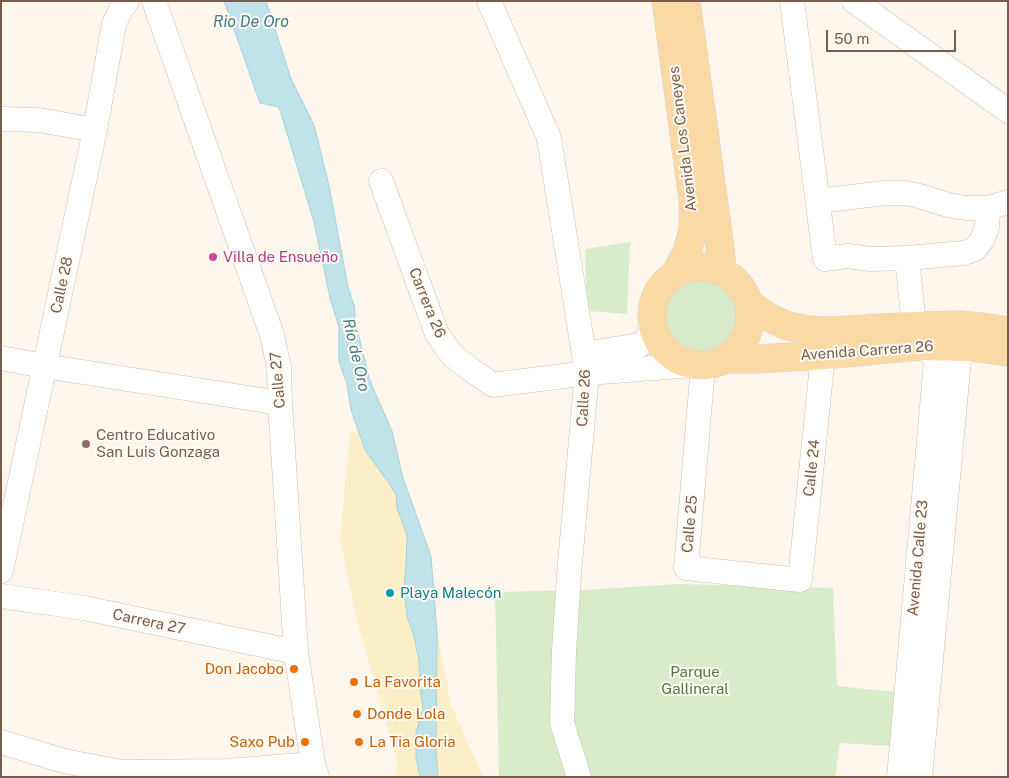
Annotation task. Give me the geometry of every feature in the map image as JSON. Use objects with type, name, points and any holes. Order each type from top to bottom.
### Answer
[{"type":"main road","name":"Avenida Los Caneyes","points":[[666,1],[693,200],[692,229],[687,252],[675,274]]},
{"type":"main road","name":"Avenida Los Caneyes","points":[[686,1],[722,272]]},
{"type":"main road","points":[[695,267],[711,268],[722,272],[737,282],[744,292],[749,304],[750,313],[748,331],[734,353],[708,363],[676,359],[661,345],[653,328],[654,302],[660,289],[675,274],[695,267]]},
{"type":"main road","name":"Avenida Carrera 26","points":[[749,304],[770,318],[788,326],[809,330],[918,336],[1008,352]]},
{"type":"main road","name":"Avenida Carrera 26","points":[[708,363],[823,355],[918,336],[958,325],[1008,331]]},
{"type":"street","name":"Calle 27","points":[[154,1],[272,335],[279,367],[296,652],[315,770]]},
{"type":"street","name":"Calle 26","points":[[488,1],[549,138],[586,364],[569,574],[562,723],[578,777]]},
{"type":"street","points":[[792,1],[825,259],[847,256],[870,259],[907,258],[964,253],[975,249],[982,240],[998,205]]},
{"type":"street","points":[[854,1],[1008,111]]},
{"type":"street","name":"Calle 28","points":[[1,571],[95,130],[114,24],[123,4]]},
{"type":"street","points":[[1,119],[39,120],[95,130]]},
{"type":"street","name":"Carrera 26","points":[[381,181],[437,334],[452,355],[493,385],[586,364],[640,345],[648,338],[652,318]]},
{"type":"street","points":[[818,201],[885,193],[904,193],[966,208],[998,205]]},
{"type":"street","points":[[907,258],[918,336]]},
{"type":"street","name":"Avenida Calle 23","points":[[899,777],[936,362],[918,336]]},
{"type":"street","name":"Avenida Calle 23","points":[[920,777],[959,360],[963,353],[971,346]]},
{"type":"street","name":"Calle 24","points":[[800,580],[823,355]]},
{"type":"street","points":[[1,358],[280,403]]},
{"type":"street","name":"Carrera 26","points":[[586,364],[708,363]]},
{"type":"street","name":"Calle 25","points":[[708,363],[686,568],[800,580]]},
{"type":"street","name":"Carrera 27","points":[[1,596],[84,608],[296,652]]},
{"type":"street","points":[[1,742],[63,769],[122,775],[315,770]]},
{"type":"green space","points":[[630,242],[627,314],[587,311],[585,249]]},
{"type":"green space","points":[[702,277],[716,280],[729,288],[737,301],[740,315],[737,329],[729,342],[716,350],[702,353],[688,350],[675,342],[667,329],[664,315],[667,301],[675,288],[688,280]]},
{"type":"green space","name":"Parque Gallineral","points":[[679,584],[833,588],[837,686],[895,692],[890,746],[840,743],[835,777],[499,777],[495,592],[583,590]]},
{"type":"sand","name":"Playa Malecón","points":[[377,427],[425,569],[451,705],[483,777],[396,777],[397,762],[356,617],[340,539],[350,432]]},
{"type":"water","name":"Rio De Oro","points":[[224,1],[266,1],[291,79],[314,125],[329,186],[348,287],[354,305],[356,325],[370,381],[392,431],[403,478],[431,556],[437,632],[436,752],[438,777],[420,777],[416,757],[416,732],[423,708],[419,660],[407,616],[404,588],[407,535],[397,508],[396,495],[366,452],[351,410],[347,384],[339,362],[339,327],[330,298],[314,222],[279,107],[260,103]]},
{"type":"place","name":"Villa de Ensueño","points":[[213,257]]},
{"type":"place","name":"Centro Educativo San Luis Gonzaga","points":[[86,444]]},
{"type":"place","name":"Playa Malecón","points":[[390,593]]},
{"type":"place","name":"Don Jacobo","points":[[294,669]]},
{"type":"place","name":"La Favorita","points":[[354,682]]},
{"type":"place","name":"Donde Lola","points":[[357,714]]},
{"type":"place","name":"Saxo Pub","points":[[305,742]]},
{"type":"place","name":"La Tia Gloria","points":[[359,742]]},
{"type":"water label","name":"Río de Oro","points":[[356,355]]}]
